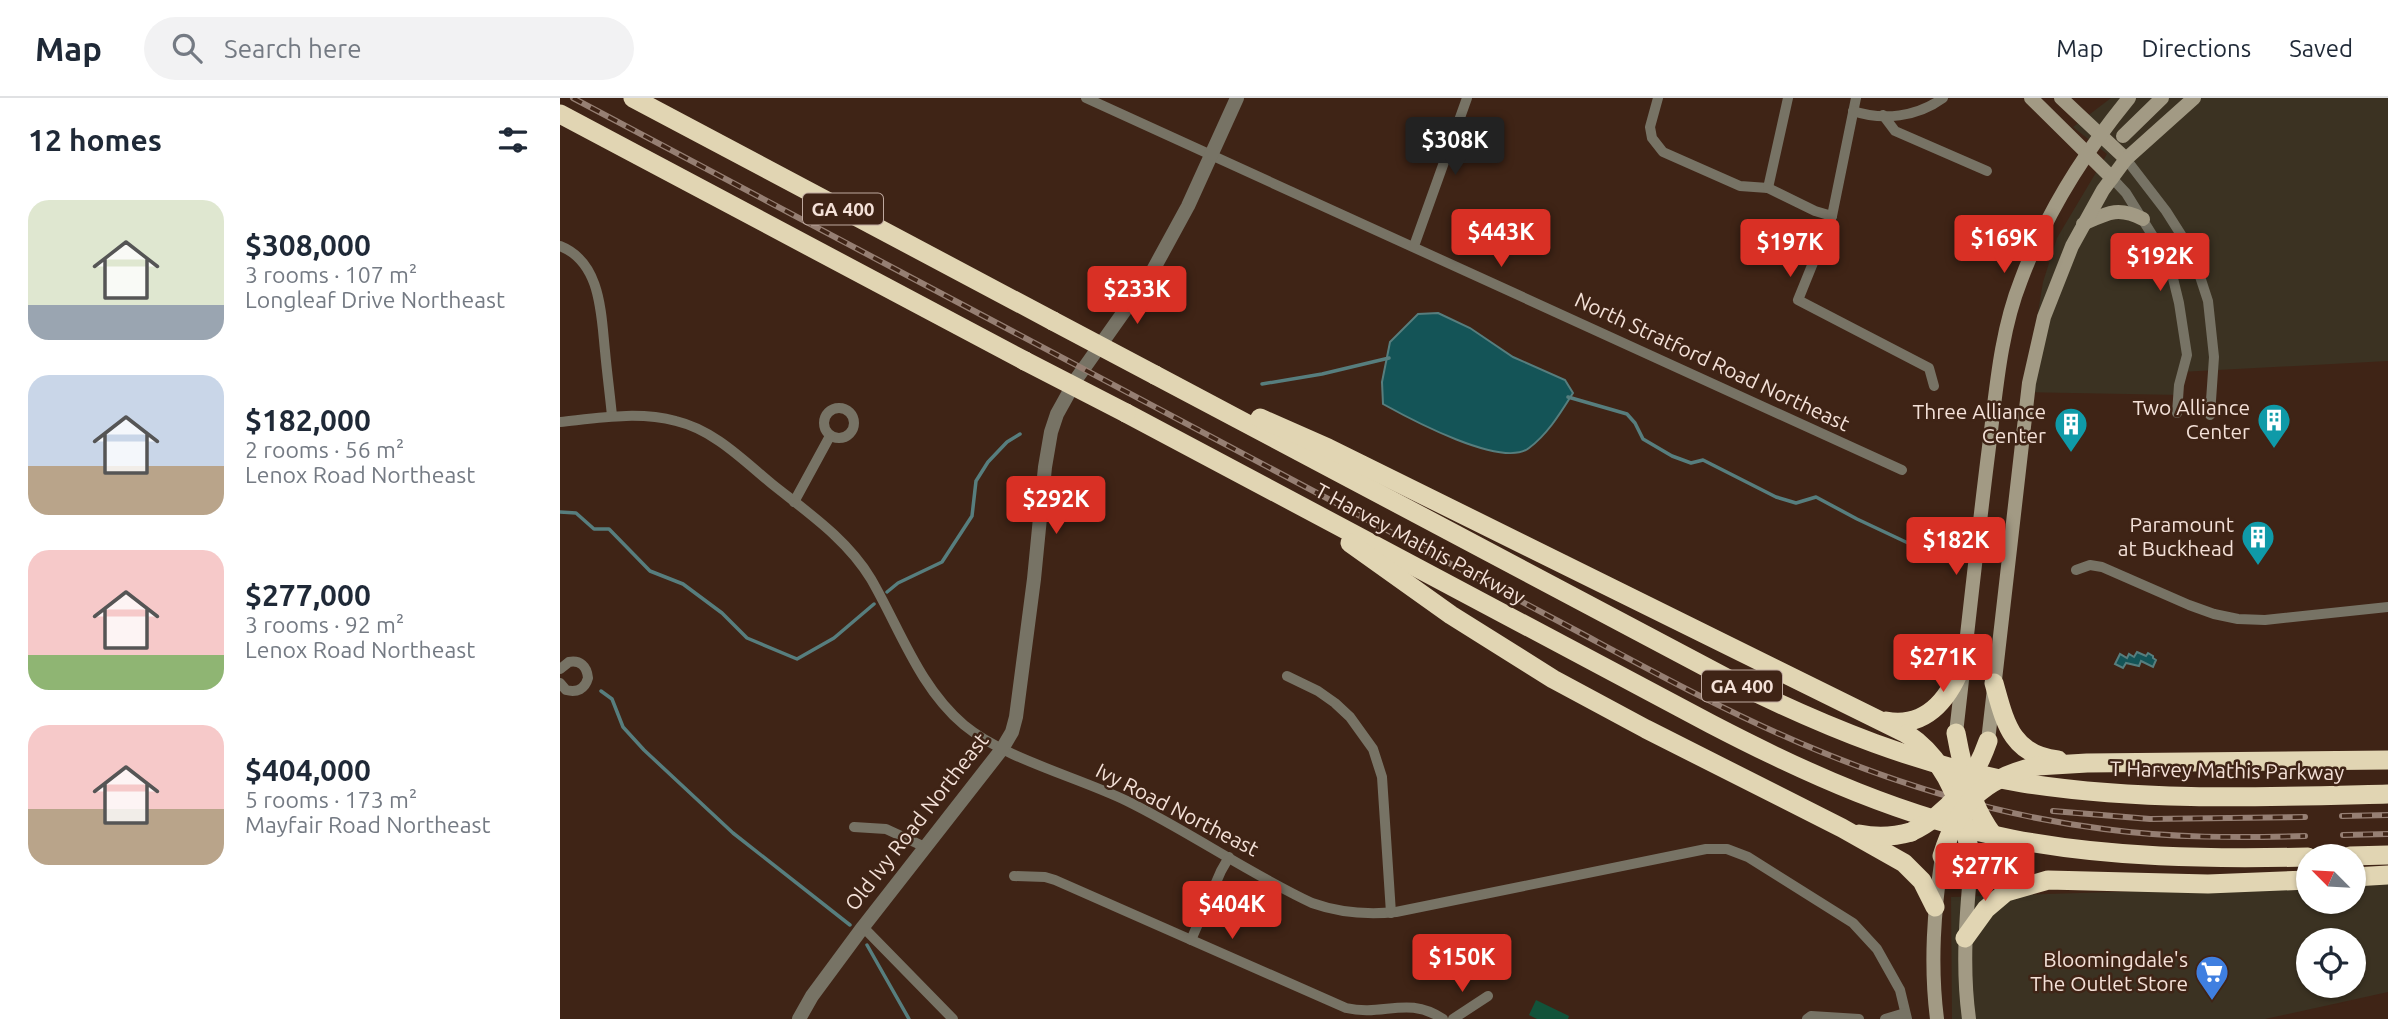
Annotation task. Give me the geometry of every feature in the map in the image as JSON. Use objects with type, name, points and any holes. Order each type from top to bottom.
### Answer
[{"type":"highway","name":"T Harvey Mathis Parkway","points":[[633,98],[1734,682],[1813,719],[1896,751],[1936,763],[1999,778],[2108,793],[2233,797],[2388,794]]},
{"type":"highway","name":"T Harvey Mathis Parkway","points":[[560,114],[1742,740],[1835,784],[1878,801],[1964,828],[2012,839],[2100,852],[2199,858],[2296,857]]},
{"type":"highway","points":[[1155,375],[1328,448],[1907,734],[1920,743],[1941,766],[1995,839],[2017,860],[2048,880]]},
{"type":"highway","points":[[1314,513],[1409,587],[1553,679],[1658,736],[1842,828],[1914,872],[1935,906]]},
{"type":"highway","points":[[1875,718],[1903,723],[1929,714],[1951,690],[1964,659]]},
{"type":"highway","points":[[1994,683],[2003,715],[2017,741],[2037,756],[2087,762]]},
{"type":"highway","points":[[1956,733],[1971,865]]},
{"type":"highway","points":[[1942,856],[1987,741]]},
{"type":"highway","points":[[1842,828],[1879,837],[1911,832],[2001,776],[2037,766],[2087,762],[2388,760]]},
{"type":"highway","points":[[2366,856],[2388,855]]},
{"type":"highway","points":[[2366,877],[2388,876]]},
{"type":"highway","points":[[1965,939],[1986,909],[2006,892],[2048,880],[2208,884],[2296,880]]},
{"type":"main road","points":[[2031,98],[2112,178]]},
{"type":"main road","points":[[2061,98],[2126,159]]},
{"type":"main road","points":[[1956,733],[1990,439],[2009,317],[2020,282],[2042,231],[2086,153],[2129,98]]},
{"type":"main road","points":[[2123,136],[2162,98]]},
{"type":"main road","points":[[1987,741],[2034,355],[2045,317],[2072,246],[2112,178],[2126,159],[2194,98]]},
{"type":"main road","points":[[2100,133],[2123,136]]},
{"type":"main road","points":[[2123,136],[2126,159]]},
{"type":"main road","points":[[2083,224],[2112,211],[2129,212],[2143,219]]},
{"type":"main road","points":[[1937,1019],[1933,957],[1935,906],[1942,856]]},
{"type":"main road","points":[[1969,1019],[1965,939],[1971,865]]},
{"type":"street","name":"North Stratford Road Northeast","points":[[1086,98],[1902,470]]},
{"type":"street","name":"Old Ivy Road Northeast","points":[[799,1019],[863,927],[1012,732],[1034,579],[1045,467],[1057,414],[1077,378],[1152,271],[1212,155],[1237,98]]},
{"type":"street","points":[[1414,246],[1467,98]]},
{"type":"street","points":[[1658,98],[1650,127],[1652,138],[1663,152],[1740,186],[1768,188],[1815,211],[1832,216]]},
{"type":"street","points":[[1768,188],[1788,98]]},
{"type":"street","points":[[1856,98],[1832,216],[1798,300],[1929,368],[1934,386]]},
{"type":"street","points":[[1853,111],[1869,116],[1902,116],[1943,98]]},
{"type":"street","points":[[1883,116],[1895,131],[1986,171]]},
{"type":"street","points":[[2126,159],[2166,211],[2192,253],[2208,301],[2214,357],[2210,415]]},
{"type":"street","points":[[2112,178],[2126,193],[2169,261],[2187,355],[2179,385],[2177,413]]},
{"type":"street","points":[[560,246],[572,251],[587,267],[599,296],[612,416]]},
{"type":"street","name":"Ivy Road Northeast","points":[[560,422],[612,416],[663,418],[695,428],[724,445],[826,527],[859,562],[939,699],[966,727],[1002,748],[1126,801],[1312,903],[1343,912],[1391,913],[1706,849],[1727,849],[1748,857],[1853,923],[1877,950],[1900,990],[1906,1016]]},
{"type":"street","points":[[794,502],[830,436]]},
{"type":"street","points":[[2076,570],[2090,565],[2102,567],[2189,605],[2238,619],[2265,620],[2388,607]]},
{"type":"street","points":[[560,669],[575,661],[588,672],[583,688],[578,691],[562,690]]},
{"type":"street","points":[[1287,676],[1318,691],[1343,710],[1363,732],[1373,749],[1382,777],[1391,913]]},
{"type":"street","points":[[854,827],[886,830],[925,847]]},
{"type":"street","points":[[1191,940],[1230,857]]},
{"type":"street","points":[[1014,876],[1055,880],[1346,1008],[1368,1011],[1414,1006],[1443,1019]]},
{"type":"street","points":[[863,927],[953,1019]]},
{"type":"street","points":[[1453,1019],[1488,996]]},
{"type":"street","points":[[1807,1019],[1811,1016],[1859,1019]]},
{"type":"street","points":[[1885,1019],[1906,1016]]},
{"type":"shaded area","points":[[2111,98],[2388,98],[2388,361],[2180,372],[2181,395],[2025,392],[2043,282],[2057,238],[2107,154],[2073,127]]},
{"type":"shaded area","points":[[2388,882],[2388,992],[2366,997],[2366,928],[2296,928],[2296,998],[2361,998],[2265,1019],[1952,1019],[1951,897],[2296,886],[2296,914],[2366,914],[2366,883]]},
{"type":"green space","points":[[1536,1000],[1569,1016],[1568,1019],[1537,1019],[1529,1015]]},
{"type":"water","points":[[1438,313],[1470,328],[1513,357],[1565,380],[1573,393],[1548,429],[1529,448],[1516,453],[1478,447],[1456,440],[1383,404],[1382,382],[1390,342],[1418,314]]},
{"type":"water","points":[[2137,652],[2153,656],[2156,660],[2153,667],[2141,661],[2139,666],[2126,663],[2123,668],[2115,664],[2120,654],[2127,658],[2129,654],[2134,657]]},
{"type":"waterway","points":[[1262,384],[1322,374],[1389,358]]},
{"type":"waterway","points":[[1568,397],[1627,414],[1643,439],[1672,456],[1691,463],[1703,460],[1776,497],[1796,503],[1816,497],[1942,559]]},
{"type":"waterway","points":[[887,592],[898,583],[942,562],[972,516],[976,481],[988,462],[1007,442],[1020,434]]},
{"type":"waterway","points":[[560,512],[576,513],[594,529],[609,529],[650,571],[683,584],[722,613],[747,638],[797,659],[834,638],[874,604]]},
{"type":"waterway","points":[[601,691],[612,699],[623,727],[644,750],[733,833],[850,925]]},
{"type":"waterway","points":[[867,945],[909,1019]]},
{"type":"railway","points":[[573,98],[1659,675],[1800,743],[1911,785],[2026,816],[2129,832],[2179,836],[2305,836]]},
{"type":"railway","points":[[2053,811],[2150,819],[2305,817]]},
{"type":"railway","points":[[2342,816],[2388,815]]},
{"type":"railway","points":[[2343,835],[2388,834]]},
{"type":"place","name":"Two Alliance Center","points":[[2274,450]]},
{"type":"place","name":"Three Alliance Center","points":[[2071,454]]},
{"type":"place","name":"Paramount at Buckhead","points":[[2258,567]]},
{"type":"place","name":"Bloomingdale's The Outlet Store","points":[[2212,1002]]}]
